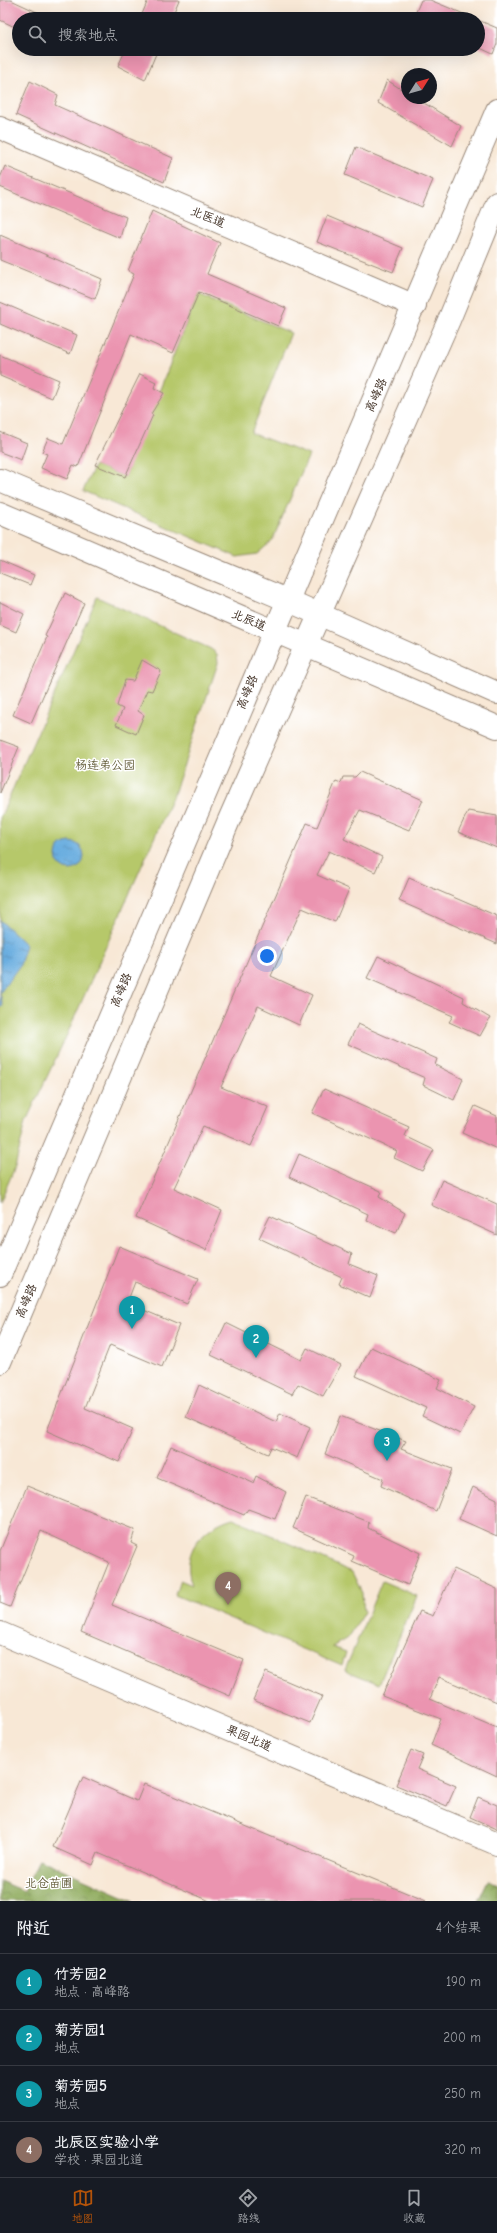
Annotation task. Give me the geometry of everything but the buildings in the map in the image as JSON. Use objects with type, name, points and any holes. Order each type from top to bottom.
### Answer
[{"type":"main road","name":"高峰路","points":[[0,1276],[274,630],[415,306],[497,110]]},
{"type":"main road","name":"北医道","points":[[0,128],[415,306]]},
{"type":"main road","name":"高峰路","points":[[0,1362],[229,820],[446,327],[497,203]]},
{"type":"main road","points":[[0,480],[287,600],[497,693]]},
{"type":"main road","name":"北辰道","points":[[0,513],[497,727]]},
{"type":"main road","name":"果园北道","points":[[0,1633],[497,1844]]},
{"type":"main road","name":"果园北道","points":[[0,1648],[497,1858]]},
{"type":"green space","points":[[198,294],[291,333],[251,433],[309,455],[272,541],[257,554],[237,557],[83,491],[95,465],[125,477]]},
{"type":"green space","name":"杨连弟公园","points":[[97,597],[211,649],[217,654],[218,663],[175,791],[65,1039],[26,1121],[15,1167],[0,1202],[0,818]]},
{"type":"green space","points":[[233,1518],[352,1572],[362,1593],[364,1612],[349,1637],[332,1647],[346,1652],[342,1666],[175,1595],[180,1580],[192,1585],[189,1573],[189,1562],[196,1542],[203,1534],[212,1528]]},
{"type":"green space","points":[[382,1581],[417,1596],[379,1684],[345,1670]]},
{"type":"green space","name":"北仓苗圃","points":[[39,1859],[134,1901],[0,1901],[0,1881],[24,1891]]},
{"type":"green space","points":[[488,1880],[497,1884],[497,1901],[478,1901]]},
{"type":"water","points":[[70,842],[80,846],[84,856],[80,866],[70,870],[60,866],[56,856],[60,846]]},
{"type":"water","points":[[0,920],[26,945],[20,965],[0,993]]},
{"type":"water","points":[[0,993],[3,1006],[0,1008]]},
{"type":"place","name":"竹芳园2","points":[[132,1329]]},
{"type":"place","name":"菊芳园1","points":[[256,1358]]},
{"type":"place","name":"菊芳园5","points":[[387,1461]]},
{"type":"place","name":"北辰区实验小学","points":[[228,1605]]}]
